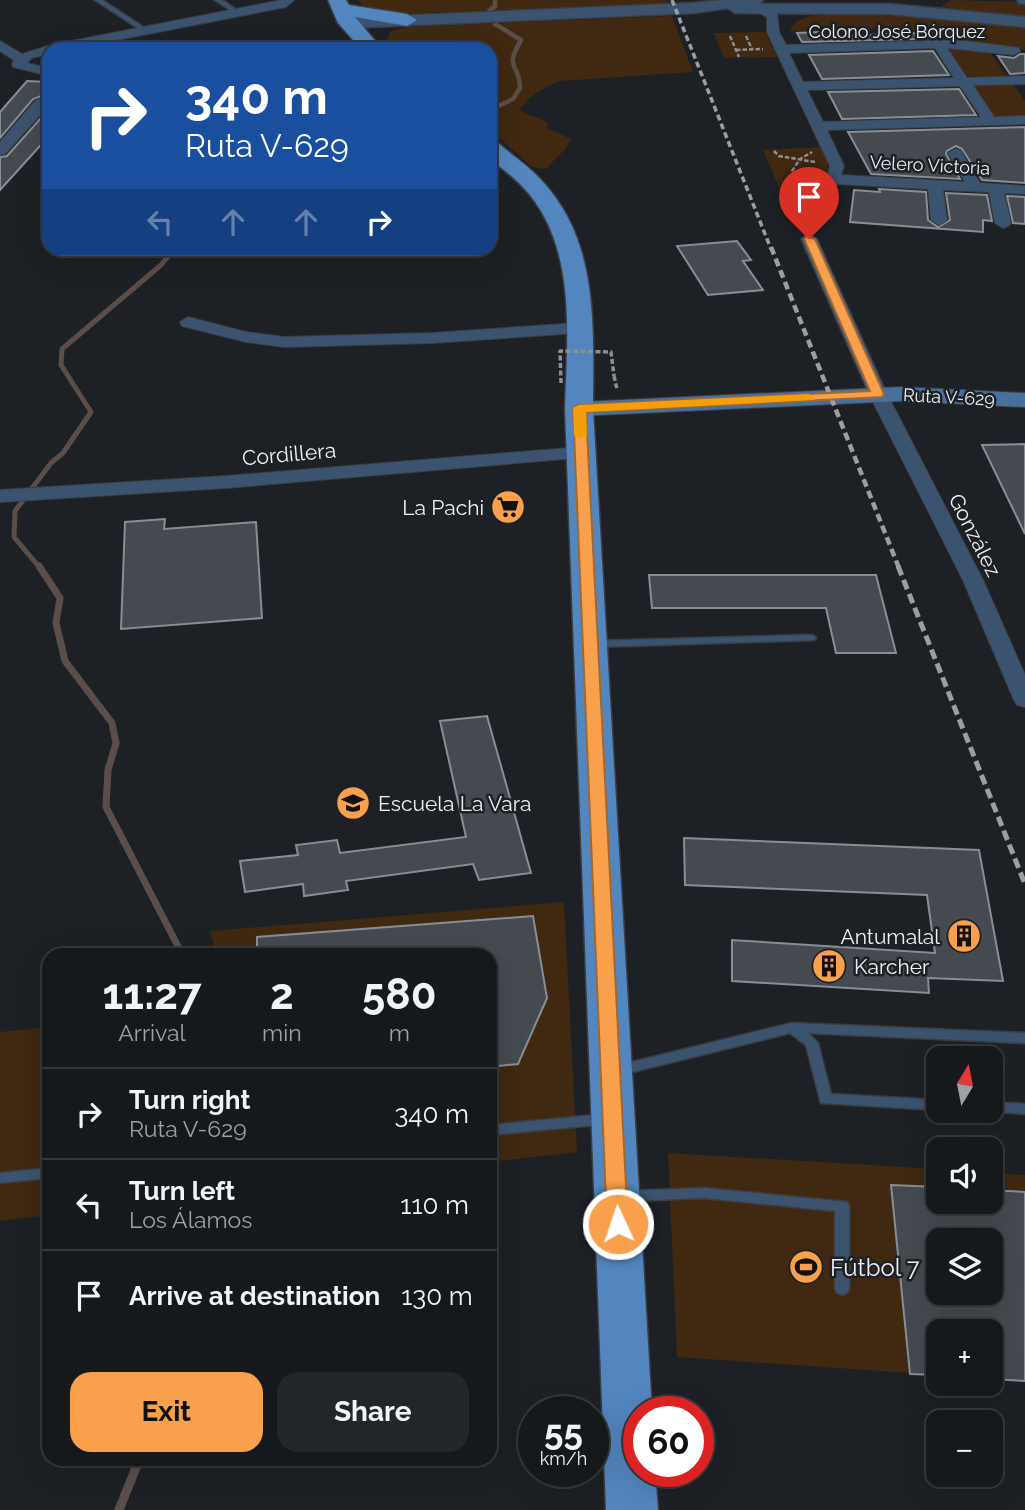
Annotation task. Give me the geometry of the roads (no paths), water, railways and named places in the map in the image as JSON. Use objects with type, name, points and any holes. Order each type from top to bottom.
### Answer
[{"type":"main road","points":[[341,11],[407,20]]},
{"type":"main road","points":[[341,11],[366,42]]},
{"type":"main road","points":[[373,42],[385,28],[407,20]]},
{"type":"main road","points":[[497,154],[541,193],[562,224],[573,258],[578,294],[578,328],[570,396],[581,453],[632,1510]]},
{"type":"main road","name":"Ruta V-629","points":[[570,396],[878,394],[1025,400]]},
{"type":"street","points":[[87,42],[286,4],[288,0]]},
{"type":"street","points":[[839,0],[858,7]]},
{"type":"street","points":[[920,11],[944,0]]},
{"type":"street","points":[[407,20],[755,4],[920,11],[1025,23]]},
{"type":"street","points":[[755,4],[774,15],[773,32],[829,147],[835,172],[804,218]]},
{"type":"street","points":[[773,24],[789,15],[819,7]]},
{"type":"street","points":[[0,45],[21,59]]},
{"type":"street","points":[[939,45],[990,121]]},
{"type":"street","name":"Colono José Bórquez","points":[[781,49],[969,45],[1014,51]]},
{"type":"street","points":[[42,52],[21,59],[18,64],[20,67],[42,71]]},
{"type":"street","points":[[12,76],[42,77]]},
{"type":"street","points":[[799,86],[1025,80]]},
{"type":"street","points":[[0,151],[42,103]]},
{"type":"street","points":[[819,126],[1025,120]]},
{"type":"street","points":[[955,153],[975,187]]},
{"type":"street","name":"Velero Victoria","points":[[835,172],[935,185],[1025,190]]},
{"type":"street","points":[[935,185],[939,220]]},
{"type":"street","points":[[996,188],[1003,223]]},
{"type":"street","points":[[809,239],[878,394]]},
{"type":"street","points":[[188,322],[239,335],[284,342],[432,338],[578,328]]},
{"type":"street","name":"González","points":[[878,394],[973,580],[1025,700]]},
{"type":"street","name":"Cordillera","points":[[1,496],[226,482],[581,453]]},
{"type":"lane","points":[[98,0],[146,31]]},
{"type":"lane","points":[[218,0],[238,13]]},
{"type":"lane","points":[[590,644],[811,638]]},
{"type":"lane","points":[[792,1028],[812,1043],[826,1099],[926,1104]]},
{"type":"lane","points":[[610,1072],[792,1028],[1025,1038]]},
{"type":"lane","points":[[1003,1108],[1025,1109]]},
{"type":"lane","points":[[497,1129],[613,1118]]},
{"type":"lane","points":[[0,1178],[42,1174]]},
{"type":"lane","points":[[617,1196],[704,1193],[842,1206],[842,1289]]},
{"type":"waterway","points":[[489,11],[495,6],[495,0]]},
{"type":"waterway","points":[[495,24],[521,40],[513,57],[520,88],[513,99],[497,107]]},
{"type":"waterway","points":[[40,568],[14,537],[15,511],[51,463],[63,453],[91,412],[61,365],[62,349],[168,256]]},
{"type":"waterway","points":[[39,566],[60,598],[56,623],[65,661],[112,723],[116,743],[108,770],[106,807],[179,948]]},
{"type":"waterway","points":[[119,1510],[137,1466]]},
{"type":"railway","points":[[672,0],[771,249]]},
{"type":"railway","points":[[771,247],[899,568]]},
{"type":"railway","points":[[898,566],[1025,884]]},
{"type":"place","name":"La Pachi","points":[[508,507]]},
{"type":"place","name":"Escuela La Vara","points":[[353,803]]},
{"type":"place","name":"Antumalal","points":[[964,936]]},
{"type":"place","name":"Karcher","points":[[829,966]]},
{"type":"place","name":"Fútbol 7","points":[[806,1267]]}]
